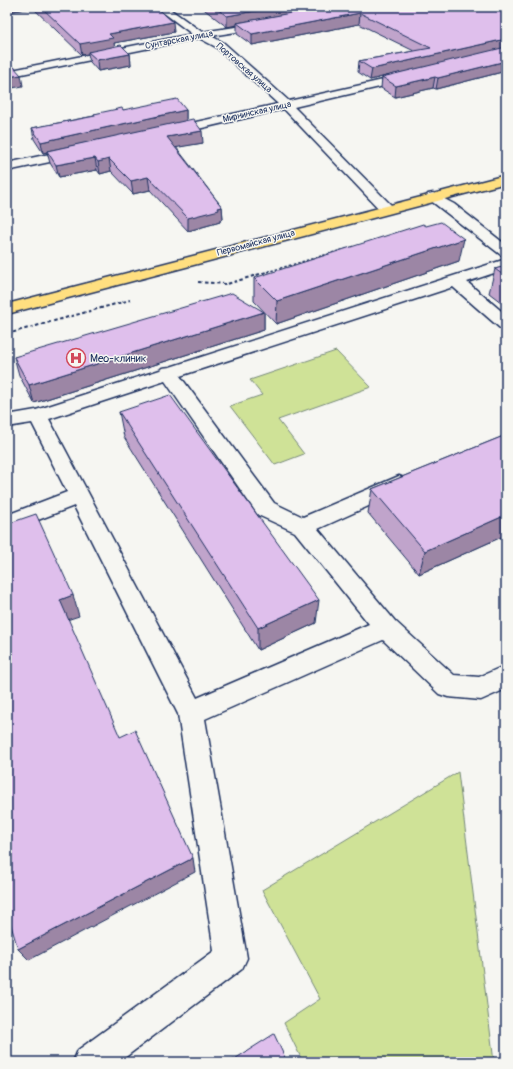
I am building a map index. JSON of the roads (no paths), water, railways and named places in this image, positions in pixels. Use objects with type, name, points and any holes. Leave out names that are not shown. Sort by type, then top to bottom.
[{"type":"main road","name":"Первомайская улица","points":[[7,309],[506,179]]},
{"type":"street","name":"Портовская улица","points":[[161,7],[200,35],[220,45],[286,105],[387,209]]},
{"type":"street","name":"Сунтарская улица","points":[[7,74],[200,35],[278,22]]},
{"type":"street","name":"Мирнинская улица","points":[[156,135],[424,73]]},
{"type":"street","points":[[7,167],[88,150]]},
{"type":"street","points":[[433,197],[449,207],[506,252]]},
{"type":"street","points":[[7,421],[38,416],[168,372],[506,264]]},
{"type":"street","points":[[455,280],[506,324]]},
{"type":"street","points":[[168,372],[266,509],[303,526],[386,628],[448,686],[481,689],[506,676]]},
{"type":"street","points":[[38,416],[191,713],[231,958],[90,1062]]},
{"type":"street","points":[[303,526],[419,475]]},
{"type":"street","points":[[7,524],[79,496]]},
{"type":"street","points":[[191,713],[386,628]]},
{"type":"place","name":"Мео-клиник","points":[[76,358]]}]
